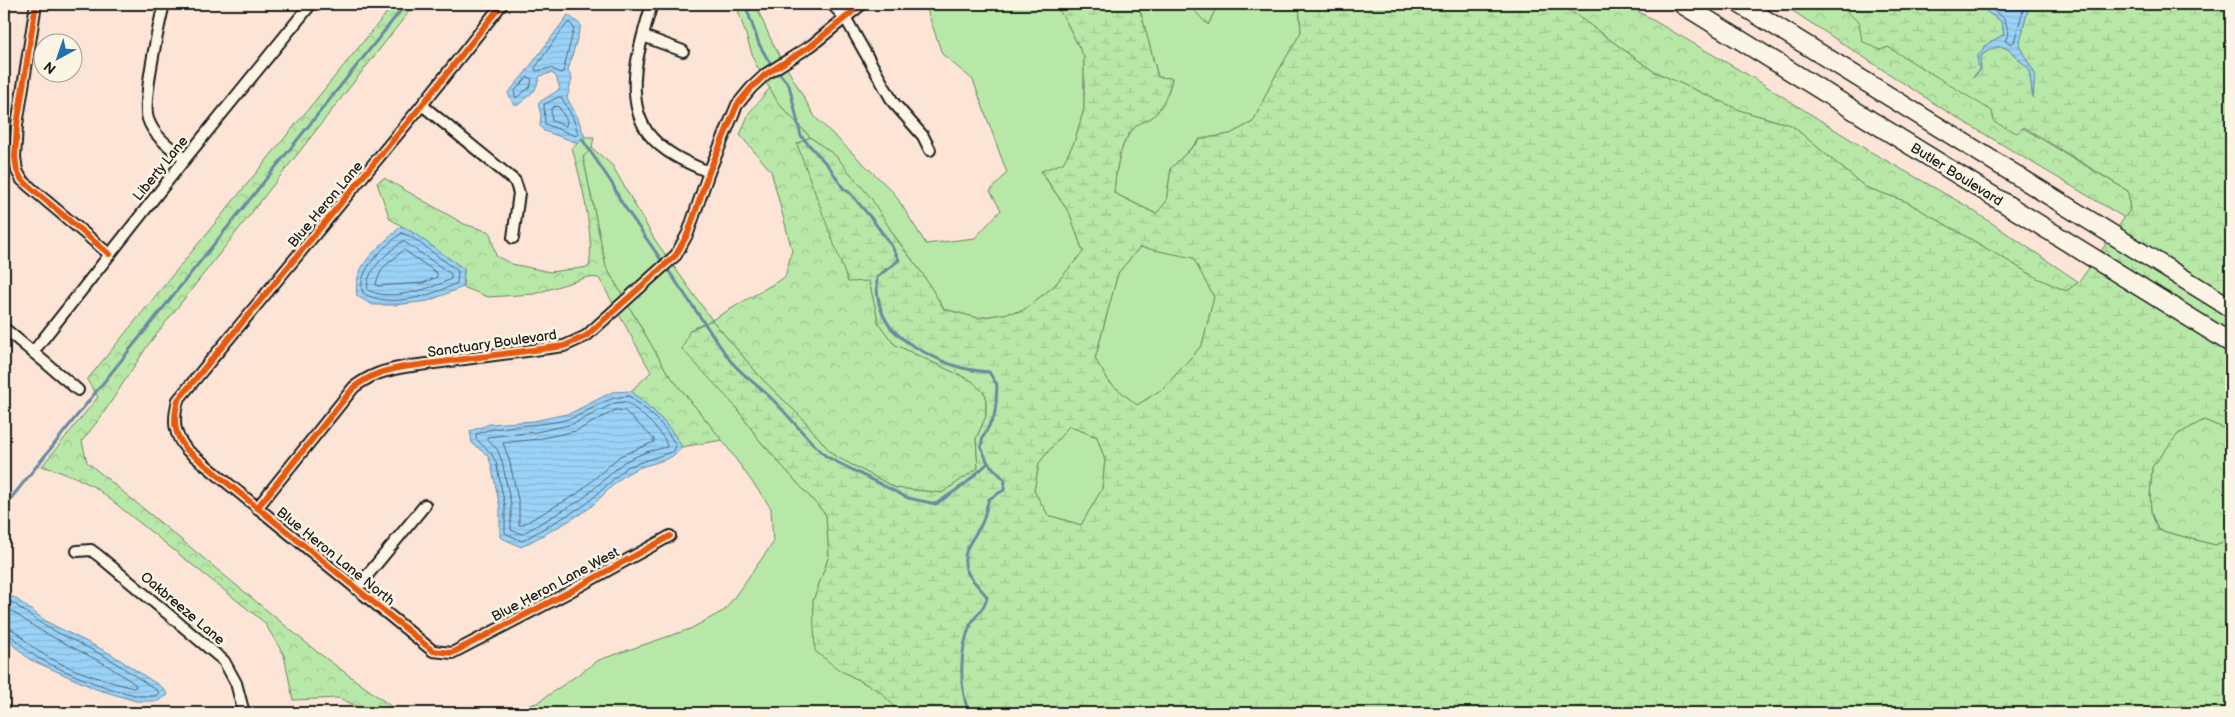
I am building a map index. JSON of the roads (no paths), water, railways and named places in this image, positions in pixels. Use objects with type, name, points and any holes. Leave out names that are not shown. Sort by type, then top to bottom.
[{"type":"highway","name":"Butler Boulevard","points":[[1682,4],[2231,344]]},
{"type":"highway","points":[[1740,4],[2231,308]]},
{"type":"street","points":[[36,4],[17,125],[15,157],[17,171],[22,180],[109,254]]},
{"type":"street","points":[[164,4],[150,76],[147,118],[154,132],[185,159]]},
{"type":"street","name":"Liberty Lane","points":[[32,352],[311,4]]},
{"type":"street","name":"Blue Heron Lane","points":[[174,422],[178,400],[422,105],[502,4]]},
{"type":"street","points":[[652,4],[643,36],[634,84],[637,108],[648,133],[662,147],[688,163],[709,172]]},
{"type":"street","points":[[832,4],[846,19],[893,102],[923,136],[930,150]]},
{"type":"street","name":"Sanctuary Boulevard","points":[[257,508],[354,388],[378,372],[564,346],[586,336],[676,255],[688,233],[709,172],[737,105],[751,88],[766,74],[812,45],[862,4]]},
{"type":"street","points":[[643,36],[683,51]]},
{"type":"street","points":[[422,105],[515,182],[519,193],[513,238]]},
{"type":"street","points":[[4,328],[78,390]]},
{"type":"street","name":"Blue Heron Lane North","points":[[174,422],[174,429],[178,440],[186,450],[433,651],[452,653]]},
{"type":"street","points":[[356,589],[425,505]]},
{"type":"street","name":"Blue Heron Lane West","points":[[452,653],[569,592],[670,536]]},
{"type":"street","name":"Oakbreeze Lane","points":[[77,551],[91,550],[224,661],[236,683],[244,713]]},
{"type":"water","points":[[1975,4],[2038,4],[2028,9],[2019,46],[2035,74],[2033,98],[2029,69],[2012,52],[2002,47],[1996,47],[1980,57],[1981,70],[1972,79],[1979,69],[1977,57],[1986,45],[2004,34],[2001,21]]},
{"type":"water","points":[[568,15],[581,25],[568,70],[572,79],[567,98],[577,116],[585,137],[578,143],[544,131],[540,126],[541,115],[538,103],[560,89],[556,76],[551,73],[540,76],[535,90],[518,105],[513,104],[508,93]]},
{"type":"water","points":[[401,226],[464,269],[463,287],[428,301],[395,305],[373,305],[357,296],[357,284],[363,265]]},
{"type":"water","points":[[631,391],[671,431],[682,447],[678,452],[666,459],[626,474],[588,509],[521,547],[500,537],[500,507],[491,464],[488,456],[472,443],[470,431],[490,424],[534,421],[571,413],[612,392]]},
{"type":"water","points":[[4,594],[15,598],[47,622],[111,654],[163,688],[168,695],[158,701],[136,701],[96,689],[29,659],[4,637]]},
{"type":"waterway","points":[[4,507],[406,4]]},
{"type":"waterway","points":[[745,4],[759,44],[768,60],[789,85],[801,136],[830,168],[843,188],[850,193],[872,219],[891,245],[899,260],[877,277],[879,303],[888,324],[904,340],[934,357],[949,364],[971,370],[989,372],[997,385],[994,417],[983,437],[981,447],[988,463],[1005,480],[1004,490],[989,499],[982,522],[966,550],[965,556],[968,573],[987,597],[985,604],[971,624],[962,657],[963,692],[969,713]]},
{"type":"waterway","points":[[582,139],[613,185],[620,200],[729,359],[743,374],[764,391],[827,457],[908,498],[936,504],[965,484],[988,463]]}]
